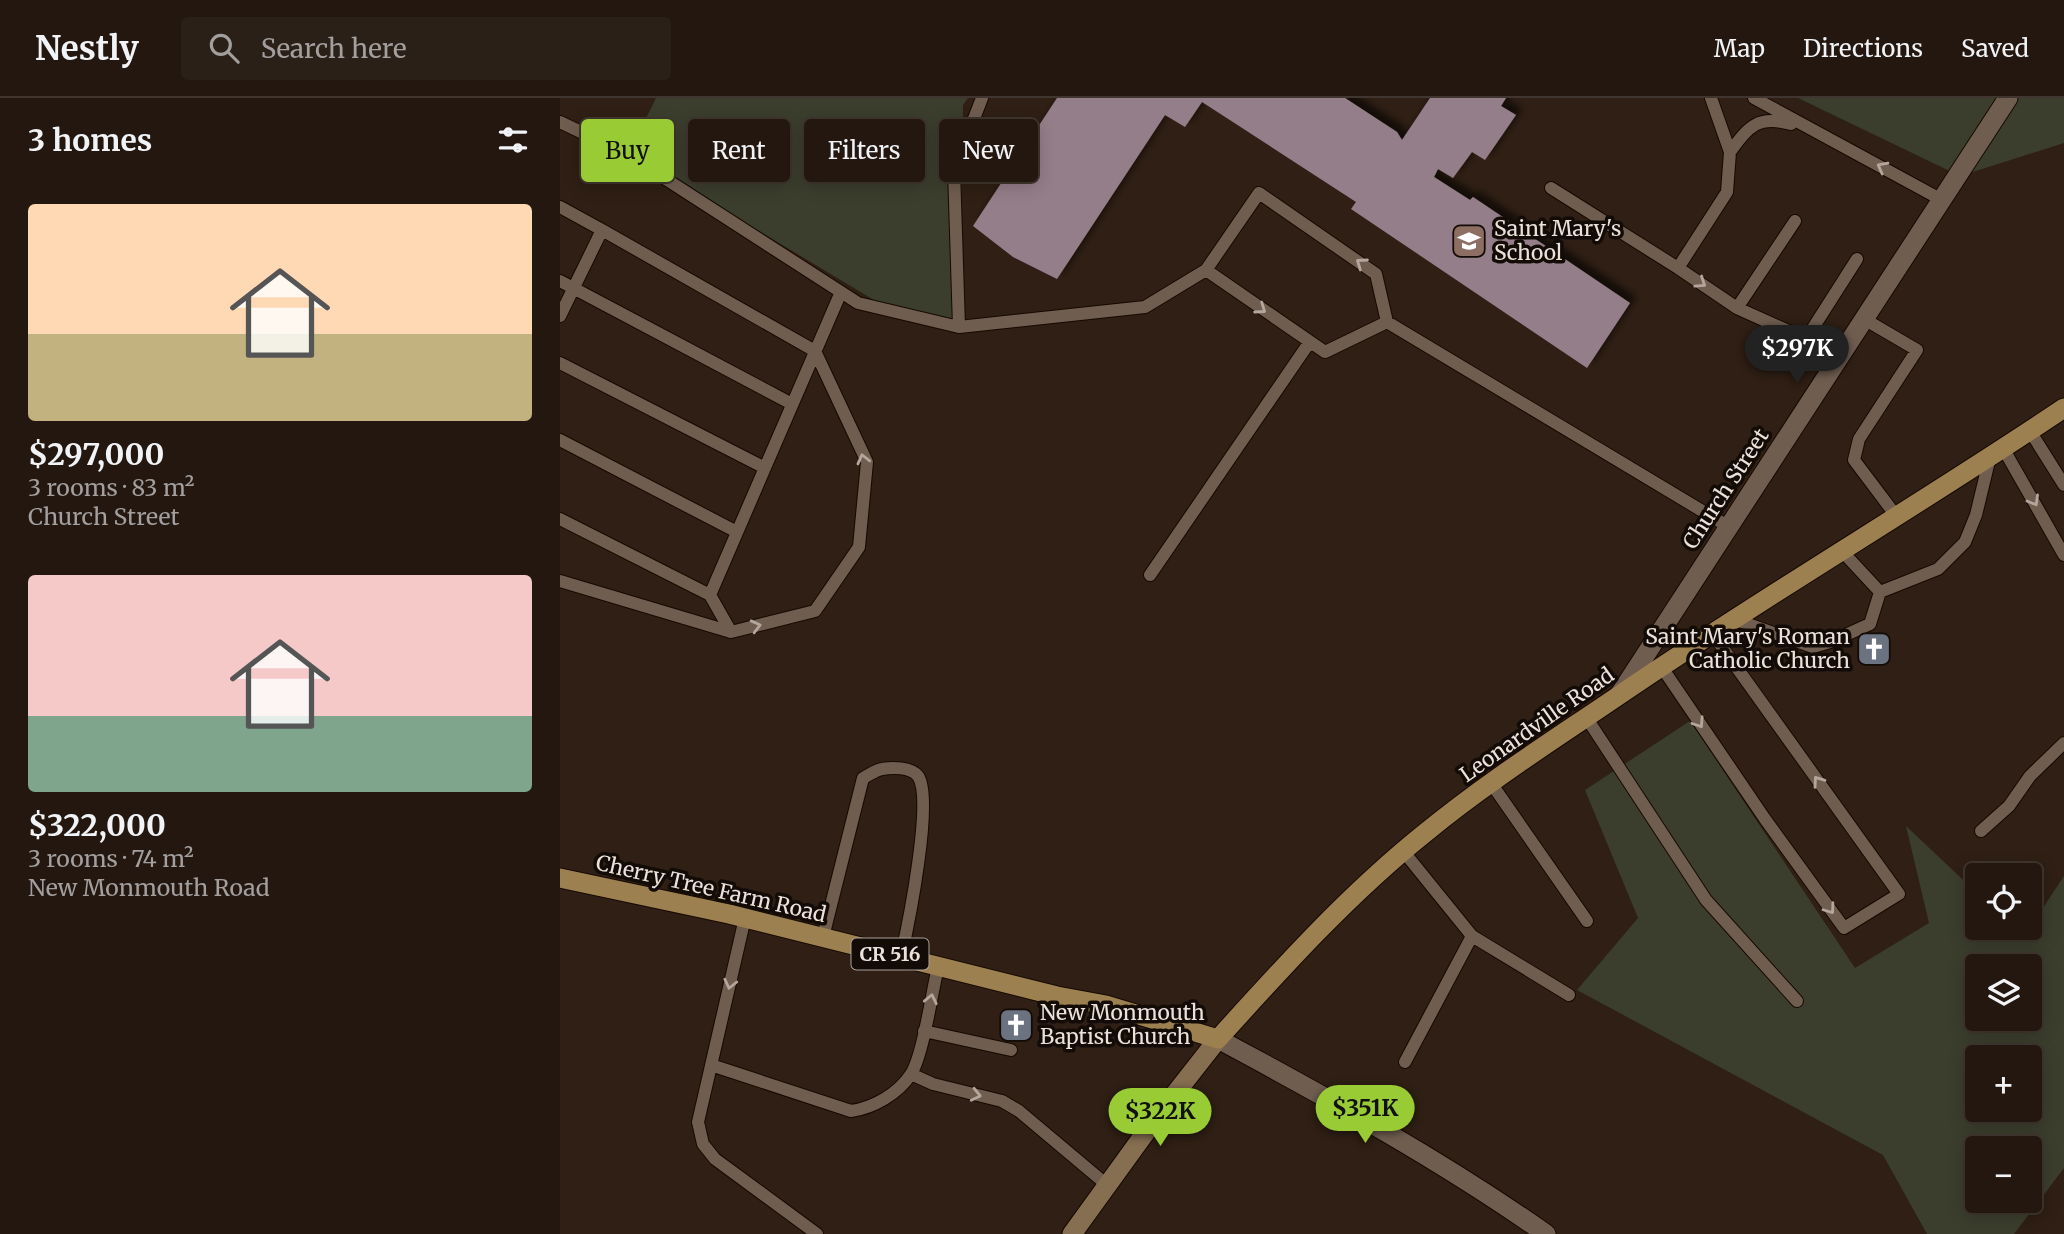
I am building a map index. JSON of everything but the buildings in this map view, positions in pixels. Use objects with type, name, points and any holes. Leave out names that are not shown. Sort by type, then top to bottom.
[{"type":"main road","name":"Leonardville Road","points":[[1218,1040],[1294,956],[1424,833],[1491,783],[1661,666],[2064,408]]},
{"type":"main road","name":"Cherry Tree Farm Road","points":[[560,878],[745,918],[1057,996],[1106,1005],[1218,1040]]},
{"type":"main road","points":[[1072,1234],[1218,1040]]},
{"type":"street","name":"Church Street","points":[[1620,694],[2008,98]]},
{"type":"street","points":[[1218,1040],[1296,1081],[1467,1181],[1546,1234]]},
{"type":"lane","points":[[959,327],[954,170],[982,98]]},
{"type":"lane","points":[[1678,268],[1727,192],[1730,152],[1711,98]]},
{"type":"lane","points":[[1754,98],[1942,200]]},
{"type":"lane","points":[[1730,152],[1747,129],[1772,119],[1808,128]]},
{"type":"lane","points":[[560,122],[627,154],[858,303],[959,327],[1145,307],[1206,270],[1259,193],[1376,274],[1387,322],[1729,527]]},
{"type":"lane","points":[[1551,188],[1737,308],[1806,339],[1837,360]]},
{"type":"lane","points":[[560,208],[815,351],[867,462],[859,547],[815,611],[731,632],[560,581]]},
{"type":"lane","points":[[1737,308],[1795,221]]},
{"type":"lane","points":[[560,316],[602,230]]},
{"type":"lane","points":[[1806,339],[1857,259]]},
{"type":"lane","points":[[1206,270],[1325,352],[1387,322]]},
{"type":"lane","points":[[560,281],[792,404]]},
{"type":"lane","points":[[710,595],[841,292]]},
{"type":"lane","points":[[1864,319],[1917,351],[1858,439],[1854,460],[1897,517]]},
{"type":"lane","points":[[1150,575],[1309,343]]},
{"type":"lane","points":[[560,363],[765,468]]},
{"type":"lane","points":[[2030,431],[2064,485]]},
{"type":"lane","points":[[560,440],[737,532]]},
{"type":"lane","points":[[1997,452],[2064,555]]},
{"type":"lane","points":[[1880,592],[1938,569],[1965,542],[1997,452]]},
{"type":"lane","points":[[560,519],[710,595],[731,632]]},
{"type":"lane","points":[[1841,550],[1880,592]]},
{"type":"lane","points":[[1734,619],[1813,647],[1870,624],[1880,592]]},
{"type":"lane","points":[[1661,666],[1765,819],[1844,928],[1899,894],[1712,633]]},
{"type":"lane","points":[[1586,717],[1706,900],[1797,1001]]},
{"type":"lane","points":[[1981,831],[2009,806],[2030,776],[2064,743]]},
{"type":"lane","points":[[823,937],[863,778],[881,769],[910,769],[918,777],[922,796],[917,879],[901,957]]},
{"type":"lane","points":[[1491,783],[1587,921]]},
{"type":"lane","points":[[1404,852],[1472,936],[1569,995]]},
{"type":"lane","points":[[745,918],[698,1122],[704,1144],[715,1159],[817,1234]]},
{"type":"lane","points":[[1405,1062],[1472,936]]},
{"type":"lane","points":[[711,1065],[851,1111],[866,1109],[880,1101],[911,1074],[938,967]]},
{"type":"lane","points":[[924,1031],[1011,1050]]},
{"type":"lane","points":[[911,1074],[933,1084],[1003,1101],[1019,1111],[1107,1185]]},
{"type":"green space","points":[[656,98],[968,98],[963,105],[963,119],[939,119],[939,182],[962,182],[960,331],[889,309],[674,180],[674,119],[646,119]]},
{"type":"green space","points":[[1798,98],[2064,98],[2064,143],[1960,176]]},
{"type":"green space","points":[[1690,721],[1855,968],[1929,923],[1906,826],[1965,882],[1965,940],[2042,940],[2042,910],[2064,876],[2064,1168],[2042,1197],[2042,1136],[1965,1136],[1965,1213],[2030,1213],[2014,1234],[1927,1234],[1883,1155],[1577,990],[1638,918],[1585,790]]},
{"type":"place","name":"Saint Mary's School","points":[[1469,241]]},
{"type":"place","name":"Saint Mary's Roman Catholic Church","points":[[1874,649]]},
{"type":"place","name":"New Monmouth Baptist Church","points":[[1016,1025]]}]
